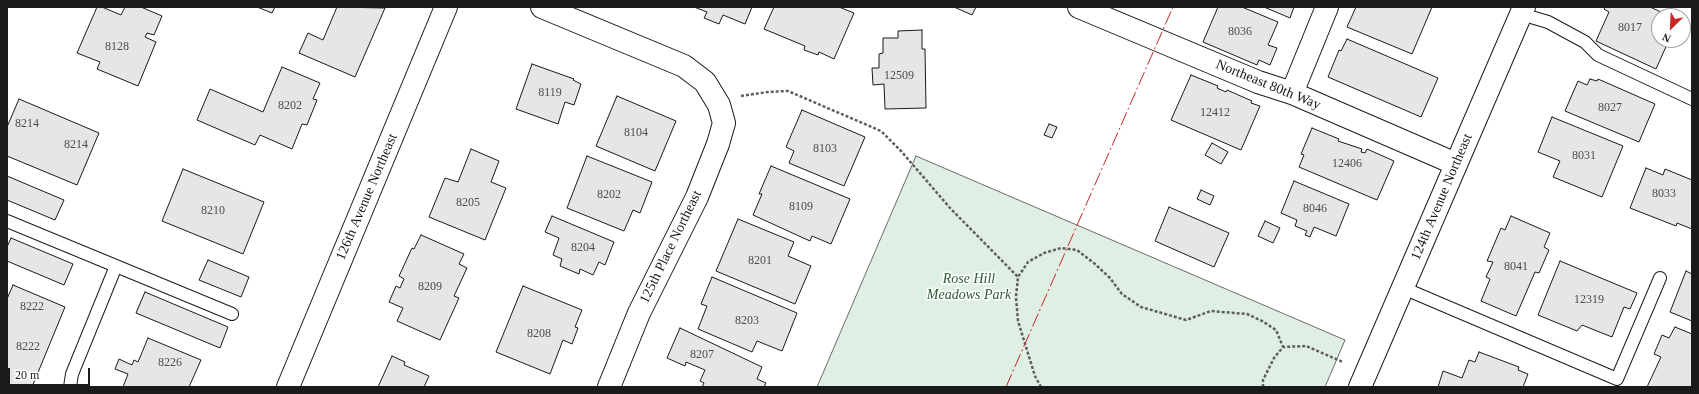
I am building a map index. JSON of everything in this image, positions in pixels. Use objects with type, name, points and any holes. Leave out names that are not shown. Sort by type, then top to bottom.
[{"type":"street","name":"126th Avenue Northeast","points":[[288,387],[446,7]]},
{"type":"street","name":"125th Place Northeast","points":[[542,7],[684,66],[706,82],[719,106],[724,123],[718,144],[697,197],[639,313],[609,387]]},
{"type":"street","name":"Northeast 80th Way","points":[[1079,7],[1258,82],[1292,93],[1456,164]]},
{"type":"street","points":[[1292,93],[1327,7]]},
{"type":"street","name":"124th Avenue Northeast","points":[[1360,387],[1522,10]]},
{"type":"lane","points":[[1522,10],[1585,42],[1598,55],[1692,99]]},
{"type":"lane","points":[[7,221],[232,314]]},
{"type":"lane","points":[[70,387],[72,374],[116,266]]},
{"type":"lane","points":[[1403,288],[1617,378],[1660,278]]},
{"type":"path","points":[[719,106],[747,95],[768,92],[788,92],[881,131],[901,151],[954,213],[1018,277]]},
{"type":"path","points":[[1041,387],[1035,376],[1018,321],[1016,297],[1018,277],[1028,262],[1044,253],[1061,248],[1077,250],[1105,273],[1122,294],[1141,307],[1186,320],[1211,311],[1247,314],[1276,330],[1283,347]]},
{"type":"path","points":[[1263,387],[1263,380],[1274,358],[1283,347],[1306,346],[1343,362]]},
{"type":"green space","name":"Rose Hill Meadows Park","points":[[916,156],[1345,340],[1325,387],[817,387]]},
{"type":"building","points":[[97,7],[102,7],[121,15],[125,7],[141,7],[162,16],[154,35],[147,33],[145,37],[156,42],[138,86],[97,69],[100,62],[77,53]]},
{"type":"building","points":[[257,7],[275,7],[272,13]]},
{"type":"building","points":[[337,7],[385,8],[355,77],[299,53],[308,33],[323,40]]},
{"type":"building","points":[[694,7],[752,7],[745,24],[723,15],[719,24],[704,18],[707,12]]},
{"type":"building","points":[[774,7],[839,7],[854,13],[834,59],[819,52],[818,55],[804,50],[805,46],[764,29]]},
{"type":"building","points":[[954,7],[976,7],[972,15]]},
{"type":"building","points":[[1218,7],[1242,7],[1278,22],[1268,45],[1277,48],[1270,65],[1259,60],[1257,65],[1203,42]]},
{"type":"building","points":[[1264,7],[1294,7],[1290,18]]},
{"type":"building","points":[[1356,7],[1432,7],[1412,54],[1347,27]]},
{"type":"building","points":[[1606,7],[1652,8],[1651,8],[1651,48],[1665,48],[1656,69],[1596,41],[1609,12],[1604,9]]},
{"type":"building","points":[[922,30],[922,49],[925,49],[926,108],[885,109],[884,84],[873,85],[872,68],[879,68],[879,54],[883,53],[883,38],[898,38],[898,31]]},
{"type":"building","points":[[1347,39],[1438,78],[1421,117],[1328,77],[1339,50],[1341,51]]},
{"type":"building","points":[[532,64],[574,79],[573,80],[581,84],[574,105],[565,102],[558,124],[516,109]]},
{"type":"building","points":[[282,67],[320,83],[313,99],[317,100],[307,125],[302,124],[292,149],[260,135],[255,145],[197,120],[210,89],[263,112]]},
{"type":"building","points":[[1191,75],[1218,86],[1217,88],[1226,92],[1227,90],[1252,101],[1251,103],[1260,106],[1241,150],[1171,120]]},
{"type":"building","points":[[1590,79],[1597,81],[1598,79],[1655,104],[1639,142],[1565,111],[1578,81],[1587,85]]},
{"type":"building","points":[[617,96],[676,121],[655,171],[596,146]]},
{"type":"building","points":[[19,99],[99,133],[77,185],[7,156],[7,127]]},
{"type":"building","points":[[802,110],[865,137],[844,186],[789,163],[794,151],[786,147]]},
{"type":"building","points":[[1552,117],[1623,146],[1602,197],[1553,177],[1560,161],[1538,152]]},
{"type":"building","points":[[1049,124],[1057,127],[1052,138],[1044,135]]},
{"type":"building","points":[[1312,128],[1339,139],[1338,141],[1362,149],[1361,152],[1365,153],[1367,149],[1394,161],[1377,200],[1299,167],[1304,155],[1301,154]]},
{"type":"building","points":[[1212,143],[1228,152],[1221,164],[1205,155]]},
{"type":"building","points":[[471,149],[499,161],[491,182],[506,188],[485,240],[429,217],[445,178],[458,182]]},
{"type":"building","points":[[587,156],[652,182],[640,213],[633,210],[624,231],[567,208]]},
{"type":"building","points":[[771,166],[850,199],[831,244],[812,236],[810,241],[753,215],[762,194],[759,194]]},
{"type":"building","points":[[1646,168],[1663,175],[1665,169],[1692,180],[1692,229],[1677,223],[1676,226],[1630,208]]},
{"type":"building","points":[[183,169],[264,202],[243,254],[162,221]]},
{"type":"building","points":[[7,176],[64,200],[55,220],[7,200]]},
{"type":"building","points":[[1294,181],[1349,204],[1336,236],[1314,227],[1310,237],[1305,235],[1307,231],[1295,226],[1297,220],[1281,213]]},
{"type":"building","points":[[1201,190],[1214,196],[1210,205],[1197,199]]},
{"type":"building","points":[[1169,207],[1229,233],[1214,267],[1155,241]]},
{"type":"building","points":[[552,216],[614,242],[605,265],[599,262],[593,275],[580,269],[579,274],[560,266],[562,259],[553,255],[559,238],[545,232]]},
{"type":"building","points":[[1511,216],[1550,233],[1544,247],[1549,250],[1539,273],[1535,272],[1516,316],[1481,301],[1490,279],[1486,277],[1493,262],[1487,261],[1501,228],[1505,230]]},
{"type":"building","points":[[738,219],[794,242],[788,256],[811,266],[795,304],[716,271]]},
{"type":"building","points":[[1265,221],[1280,228],[1273,243],[1258,236]]},
{"type":"building","points":[[421,235],[464,254],[459,264],[467,268],[454,296],[459,298],[440,340],[397,321],[403,308],[389,302],[396,286],[400,288],[404,279],[399,276],[412,248],[414,249]]},
{"type":"building","points":[[11,238],[73,264],[64,285],[7,261],[7,247]]},
{"type":"building","points":[[208,260],[249,277],[241,297],[199,280]]},
{"type":"building","points":[[1560,261],[1637,293],[1630,309],[1624,307],[1612,337],[1582,325],[1577,331],[1538,315]]},
{"type":"building","points":[[1686,271],[1692,274],[1692,321],[1670,312]]},
{"type":"building","points":[[712,277],[797,313],[782,351],[757,341],[752,352],[698,329],[707,306],[701,304]]},
{"type":"building","points":[[13,285],[65,307],[32,387],[7,387],[7,299]]},
{"type":"building","points":[[523,286],[582,310],[575,327],[578,328],[572,344],[563,340],[550,374],[496,352]]},
{"type":"building","points":[[145,292],[228,327],[220,348],[136,313]]},
{"type":"building","points":[[1675,327],[1692,334],[1692,387],[1647,387],[1661,357],[1654,354],[1662,335],[1669,338]]},
{"type":"building","points":[[680,328],[762,367],[757,379],[766,383],[764,387],[702,387],[704,383],[700,381],[705,370],[686,362],[685,366],[667,358]]},
{"type":"building","points":[[148,338],[201,360],[189,387],[123,387],[128,374],[115,369],[119,359],[132,365],[134,360],[138,362]]},
{"type":"building","points":[[1479,352],[1519,367],[1518,370],[1528,374],[1523,387],[1438,387],[1443,371],[1462,378],[1469,360],[1475,362]]},
{"type":"building","points":[[392,356],[405,362],[404,365],[429,376],[424,387],[378,387]]},
{"type":"power","points":[[1006,387],[1173,7]]}]
